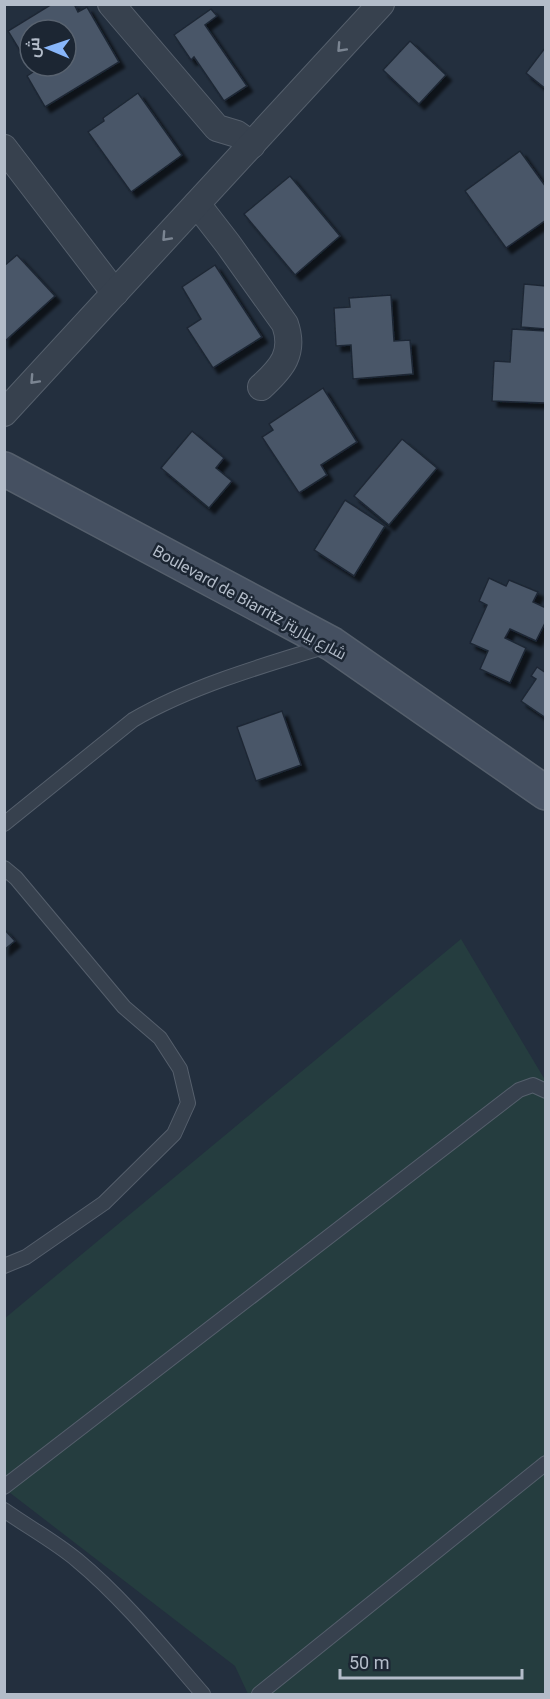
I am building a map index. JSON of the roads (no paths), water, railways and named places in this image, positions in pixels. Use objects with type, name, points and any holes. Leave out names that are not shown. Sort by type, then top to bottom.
[{"type":"street","points":[[111,4],[218,128],[237,134],[252,145]]},
{"type":"street","points":[[4,413],[381,4]]},
{"type":"street","points":[[218,128],[220,148],[231,167]]},
{"type":"street","points":[[4,148],[115,293]]},
{"type":"street","points":[[196,204],[228,244],[285,324],[289,337],[286,360],[261,387]]},
{"type":"street","name":"Boulevard de Biarritz شارع بياريتز","points":[[4,469],[332,645],[546,793]]},
{"type":"lane","points":[[4,824],[133,720],[153,708],[262,666],[332,645]]},
{"type":"lane","points":[[4,868],[16,878],[124,1007],[160,1038],[180,1069],[188,1103],[174,1134],[104,1203],[26,1257],[4,1266]]},
{"type":"lane","points":[[4,1487],[519,1089],[534,1085],[546,1091]]},
{"type":"lane","points":[[260,1695],[546,1463]]},
{"type":"lane","points":[[4,1510],[54,1542],[96,1576],[203,1695]]}]
